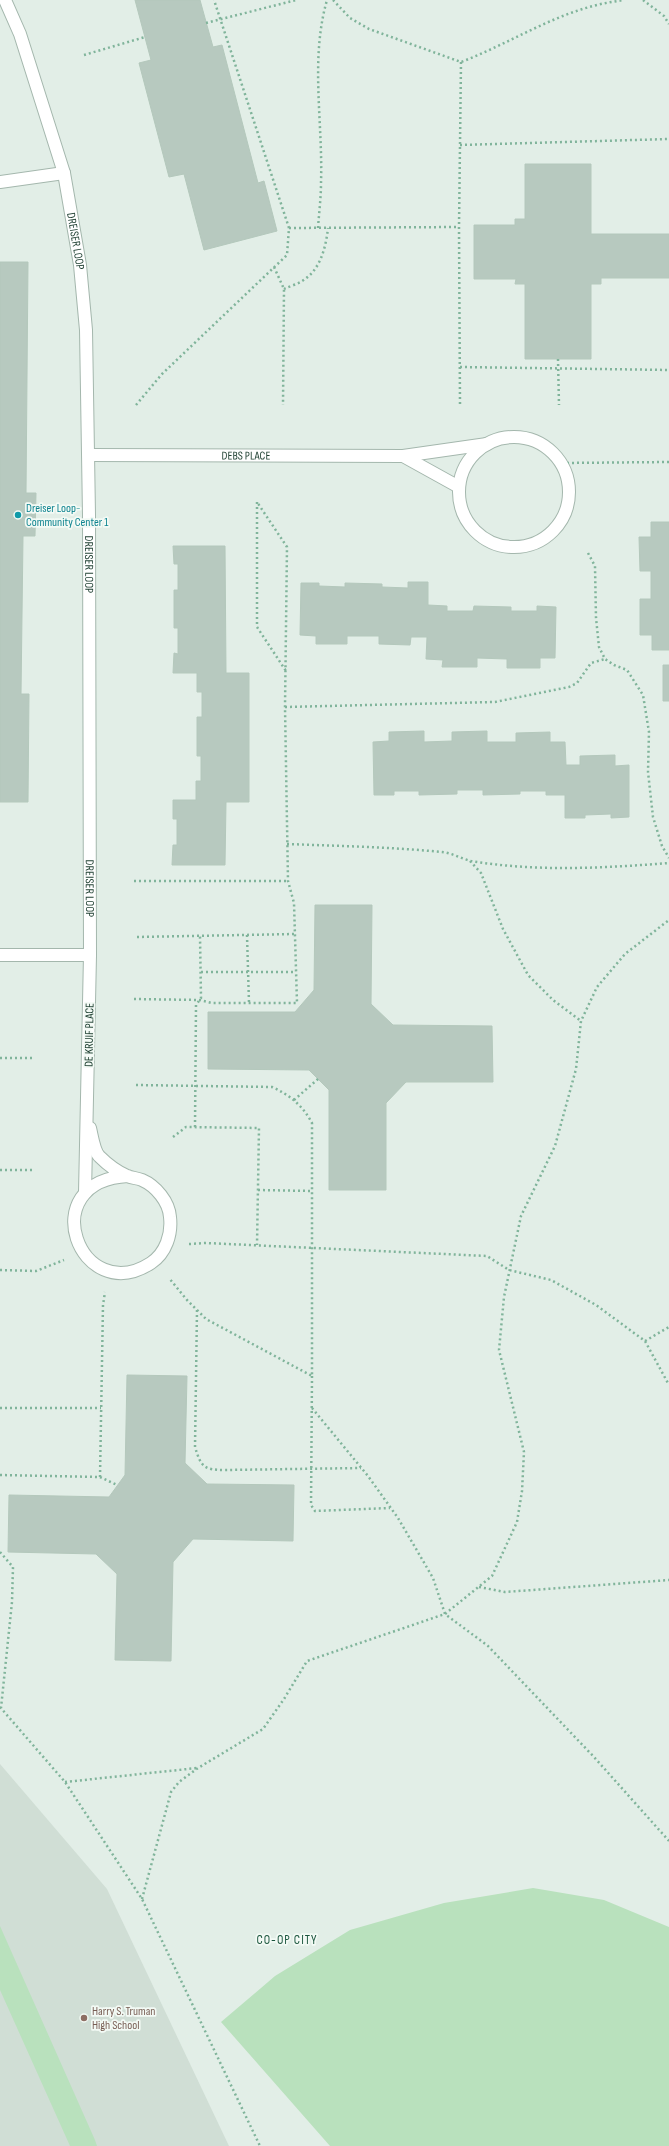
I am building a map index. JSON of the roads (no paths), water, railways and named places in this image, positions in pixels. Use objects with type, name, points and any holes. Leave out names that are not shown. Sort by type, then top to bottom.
[{"type":"street","name":"DREISER LOOP","points":[[5,0],[20,34],[64,173],[81,272],[86,330],[89,455],[90,955]]},
{"type":"street","points":[[0,182],[64,173]]},
{"type":"street","name":"DEBS PLACE","points":[[89,455],[403,456],[487,444],[503,438],[520,437],[537,441],[551,450],[562,463],[569,479],[570,498],[565,517],[553,532],[537,544],[518,548],[498,546],[481,537],[468,524],[460,506],[459,487],[464,468],[474,454],[487,444]]},
{"type":"street","name":"DEBS PLACE","points":[[403,456],[459,487]]},
{"type":"street","points":[[0,955],[90,955]]},
{"type":"street","name":"DE KRUIF PLACE","points":[[85,1193],[90,955]]},
{"type":"street","name":"DE KRUIF PLACE","points":[[87,1116],[98,1156],[128,1176]]},
{"type":"street","name":"DE KRUIF PLACE","points":[[128,1176],[143,1180],[156,1189],[165,1202],[170,1216],[170,1232],[165,1247],[155,1260],[141,1269],[125,1273],[109,1271],[94,1264],[83,1253],[75,1238],[74,1222],[77,1207],[85,1193],[97,1183],[112,1177],[128,1176]]},
{"type":"place","name":"Dreiser Loop- Community Center 1","points":[[18,515]]},
{"type":"place","name":"Harry S. Truman High School","points":[[84,2018]]},
{"type":"district","name":"CO-OP CITY","points":[[287,1939]]}]
